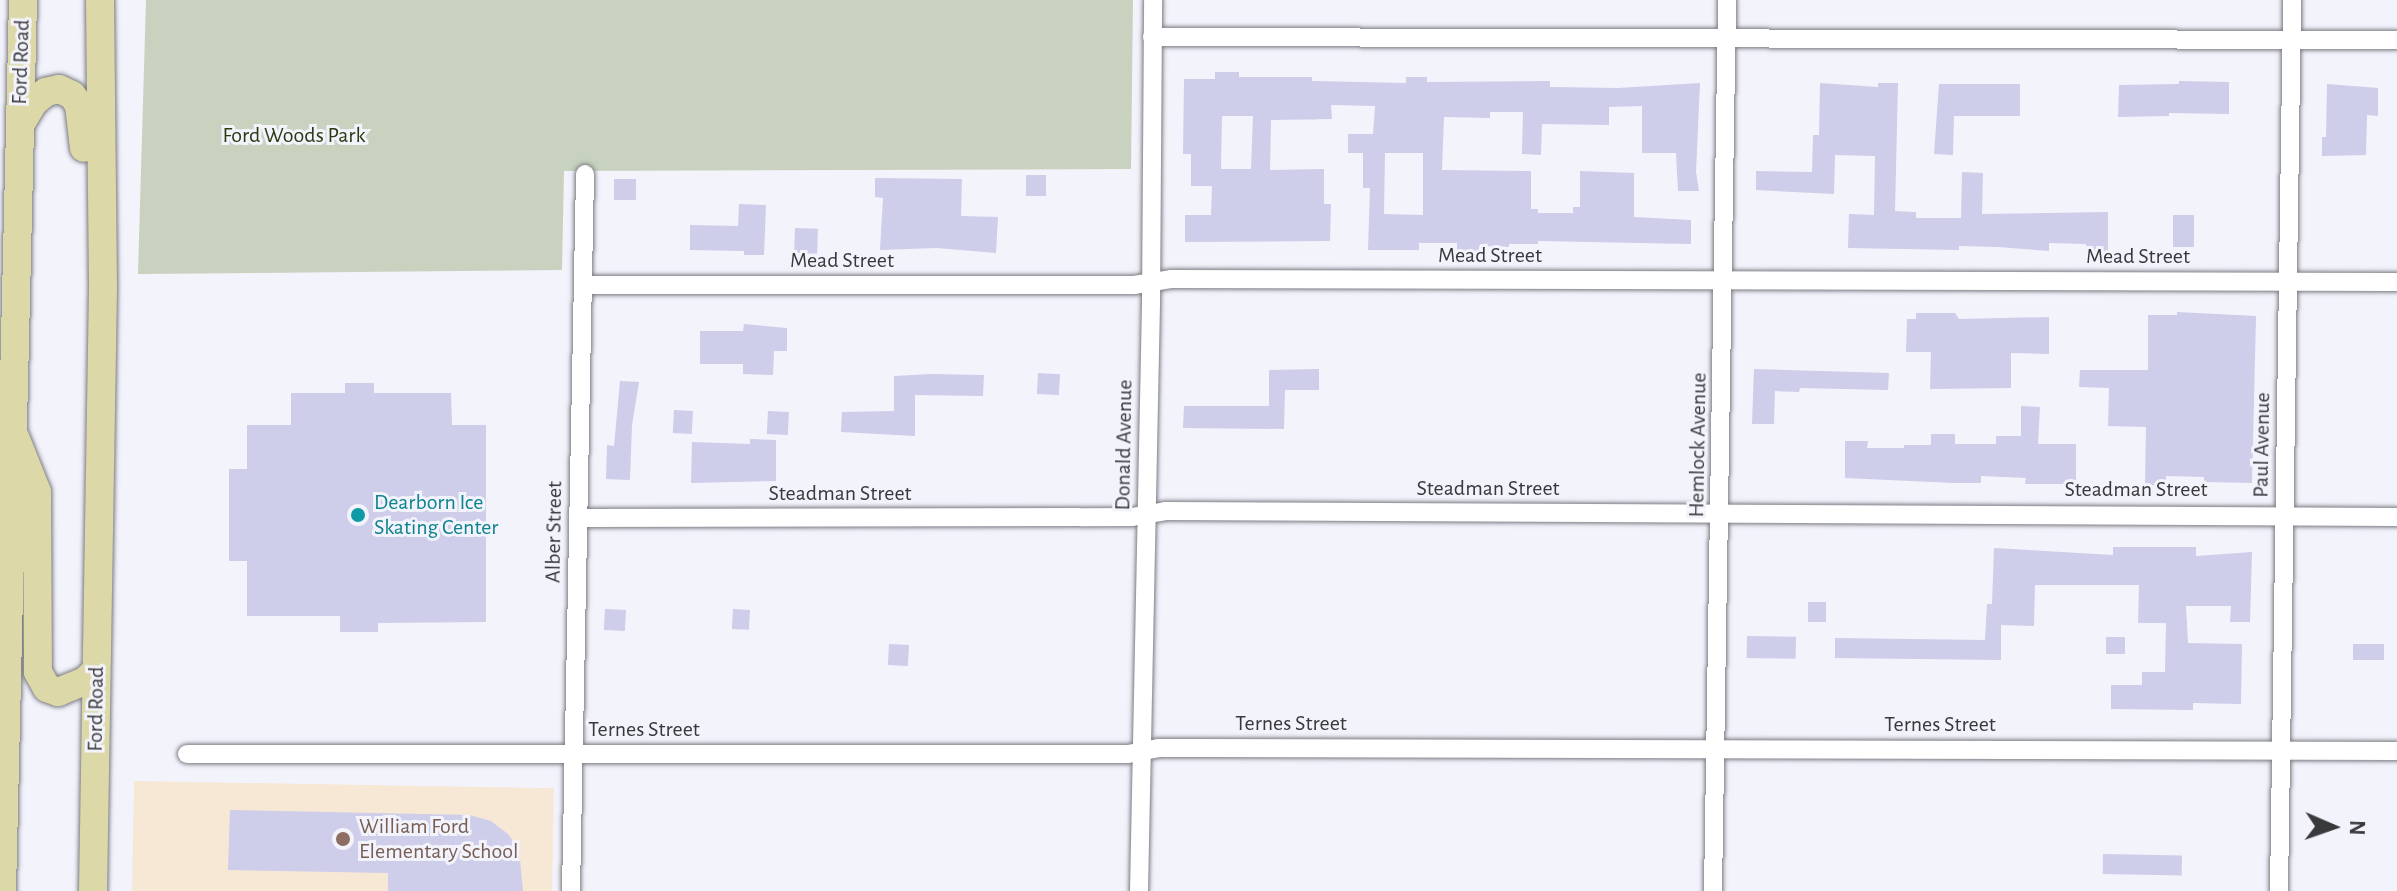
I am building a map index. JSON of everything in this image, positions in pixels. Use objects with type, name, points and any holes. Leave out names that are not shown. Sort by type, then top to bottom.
[{"type":"main road","name":"Ford Road","points":[[2,891],[6,509],[13,433],[8,276],[20,125],[23,0]]},
{"type":"main road","name":"Ford Road","points":[[93,891],[102,335],[100,0]]},
{"type":"main road","points":[[20,125],[34,102],[46,92],[59,89],[72,95],[79,105],[84,130],[89,275],[102,335]]},
{"type":"main road","points":[[13,433],[37,492],[38,672],[47,688],[58,692],[85,681],[96,671]]},
{"type":"street","name":"Donald Avenue","points":[[1139,891],[1151,282],[1153,0]]},
{"type":"street","name":"Hemlock Avenue","points":[[1713,891],[1727,0]]},
{"type":"street","name":"Paul Avenue","points":[[2279,891],[2292,0]]},
{"type":"street","points":[[1152,37],[2397,40]]},
{"type":"street","name":"Alber Street","points":[[571,891],[585,174]]},
{"type":"street","name":"Mead Street","points":[[583,285],[1134,285],[1171,279],[2397,282]]},
{"type":"street","name":"Steadman Street","points":[[579,518],[1132,517],[1146,514],[2397,517]]},
{"type":"street","name":"Ternes Street","points":[[187,754],[1128,754],[1158,748],[2397,751]]},
{"type":"shaded area","name":"William Ford Elementary School","points":[[134,781],[554,788],[552,891],[132,891]]},
{"type":"green space","name":"Ford Woods Park","points":[[146,0],[1133,0],[1131,169],[564,171],[562,270],[138,274]]},
{"type":"building","points":[[1215,72],[1239,72],[1239,77],[1312,77],[1312,81],[1406,83],[1406,77],[1427,77],[1427,82],[1550,81],[1550,87],[1618,88],[1700,83],[1696,172],[1699,191],[1678,191],[1676,153],[1642,153],[1642,106],[1609,107],[1609,125],[1542,124],[1541,155],[1522,154],[1523,112],[1490,112],[1490,118],[1444,117],[1442,170],[1531,171],[1531,209],[1538,209],[1538,213],[1573,213],[1573,207],[1580,207],[1580,171],[1634,173],[1634,217],[1691,220],[1691,244],[1538,241],[1538,244],[1509,244],[1509,247],[1479,246],[1479,251],[1457,250],[1457,243],[1419,243],[1419,250],[1368,250],[1370,188],[1363,188],[1363,153],[1348,153],[1348,134],[1373,134],[1375,106],[1331,105],[1332,119],[1271,120],[1270,170],[1324,169],[1324,204],[1331,204],[1330,241],[1185,242],[1185,215],[1211,215],[1212,186],[1191,186],[1191,154],[1183,154],[1184,79],[1215,79]],"holes":[[[1222,116],[1253,116],[1251,169],[1221,169]],[[1385,153],[1423,153],[1423,215],[1384,214]]]},
{"type":"building","points":[[2179,81],[2229,82],[2229,114],[2169,113],[2169,116],[2118,117],[2119,85],[2179,84]]},
{"type":"building","points":[[1820,83],[1878,87],[1878,83],[1898,83],[1895,211],[1916,212],[1916,218],[1961,218],[1962,172],[1983,173],[1982,214],[2108,212],[2108,252],[2086,252],[2086,244],[2049,243],[2049,251],[1959,246],[1959,250],[1848,248],[1849,214],[1874,215],[1875,156],[1835,155],[1834,194],[1756,190],[1756,171],[1812,172],[1813,135],[1819,135]]},
{"type":"building","points":[[1939,84],[2020,84],[2020,116],[1954,116],[1953,155],[1934,154]]},
{"type":"building","points":[[2327,84],[2378,88],[2378,116],[2367,115],[2366,155],[2322,156],[2322,137],[2326,137]]},
{"type":"building","points":[[1026,175],[1046,175],[1046,196],[1026,196]]},
{"type":"building","points":[[875,178],[962,179],[961,216],[998,217],[996,253],[937,248],[880,250],[883,198],[875,197]]},
{"type":"building","points":[[614,179],[636,179],[636,200],[614,200]]},
{"type":"building","points":[[739,204],[766,205],[764,255],[744,255],[744,251],[690,250],[690,225],[738,226]]},
{"type":"building","points":[[2173,215],[2194,215],[2194,247],[2173,247]]},
{"type":"building","points":[[795,228],[818,229],[817,254],[794,253]]},
{"type":"building","points":[[2177,312],[2256,316],[2252,483],[2204,482],[2204,477],[2166,476],[2166,486],[2145,485],[2146,427],[2108,426],[2109,388],[2079,387],[2080,370],[2148,370],[2148,315],[2177,315]]},
{"type":"building","points":[[1916,313],[1955,313],[1959,319],[2049,317],[2049,354],[2011,353],[2011,388],[1930,389],[1931,352],[1906,352],[1907,319],[1916,319]]},
{"type":"building","points":[[744,324],[787,328],[787,351],[774,351],[773,375],[743,374],[743,364],[700,364],[700,331],[743,331]]},
{"type":"building","points":[[1319,369],[1319,390],[1285,390],[1284,429],[1183,428],[1184,406],[1269,406],[1269,370]]},
{"type":"building","points":[[1754,369],[1889,373],[1888,390],[1800,388],[1799,392],[1775,391],[1774,424],[1752,424]]},
{"type":"building","points":[[1038,373],[1060,374],[1059,395],[1037,394]]},
{"type":"building","points":[[984,375],[983,396],[915,395],[915,436],[841,432],[842,412],[894,411],[894,376]]},
{"type":"building","points":[[620,381],[639,382],[632,425],[630,480],[606,479],[607,445],[614,446]]},
{"type":"building","name":"Dearborn Ice Skating Center","points":[[345,383],[374,383],[374,393],[451,393],[452,425],[486,425],[486,622],[378,623],[378,632],[340,632],[340,616],[247,616],[247,561],[229,561],[229,469],[247,469],[247,425],[291,425],[291,393],[345,393]]},
{"type":"building","points":[[2021,406],[2040,407],[2038,444],[2076,444],[2076,484],[2025,484],[2026,478],[1981,476],[1981,483],[1845,478],[1845,441],[1868,441],[1867,448],[1904,448],[1904,445],[1931,445],[1931,434],[1955,434],[1955,444],[1996,444],[1996,436],[2021,436]]},
{"type":"building","points":[[674,410],[693,411],[692,434],[673,433]]},
{"type":"building","points":[[768,411],[789,412],[788,435],[767,434]]},
{"type":"building","points":[[750,439],[776,440],[776,481],[691,483],[692,442],[750,444]]},
{"type":"building","points":[[2113,547],[2196,547],[2196,556],[2252,552],[2250,622],[2230,622],[2231,606],[2186,606],[2188,643],[2242,644],[2241,704],[2193,703],[2193,710],[2111,709],[2111,685],[2142,685],[2142,672],[2165,672],[2166,623],[2138,623],[2139,585],[2035,585],[2034,626],[2001,625],[2001,660],[1835,658],[1835,638],[1985,640],[1987,604],[1992,604],[1994,548],[2113,555]]},
{"type":"building","points":[[1808,602],[1826,602],[1826,622],[1808,622]]},
{"type":"building","points":[[605,609],[626,610],[625,631],[604,630]]},
{"type":"building","points":[[733,609],[750,610],[749,630],[732,629]]},
{"type":"building","points":[[1747,636],[1796,637],[1796,659],[1747,658]]},
{"type":"building","points":[[2106,637],[2125,637],[2125,654],[2106,654]]},
{"type":"building","points":[[889,644],[909,645],[908,666],[888,665]]},
{"type":"building","points":[[2353,644],[2384,644],[2384,660],[2353,660]]},
{"type":"building","name":"William Ford Elementary School","points":[[230,810],[470,815],[491,821],[508,834],[519,849],[523,891],[388,891],[388,873],[228,870]]},
{"type":"building","points":[[2103,854],[2182,855],[2182,875],[2103,874]]},
{"type":"place","name":"Dearborn Ice Skating Center","points":[[358,515]]},
{"type":"place","name":"William Ford Elementary School","points":[[343,839]]}]
